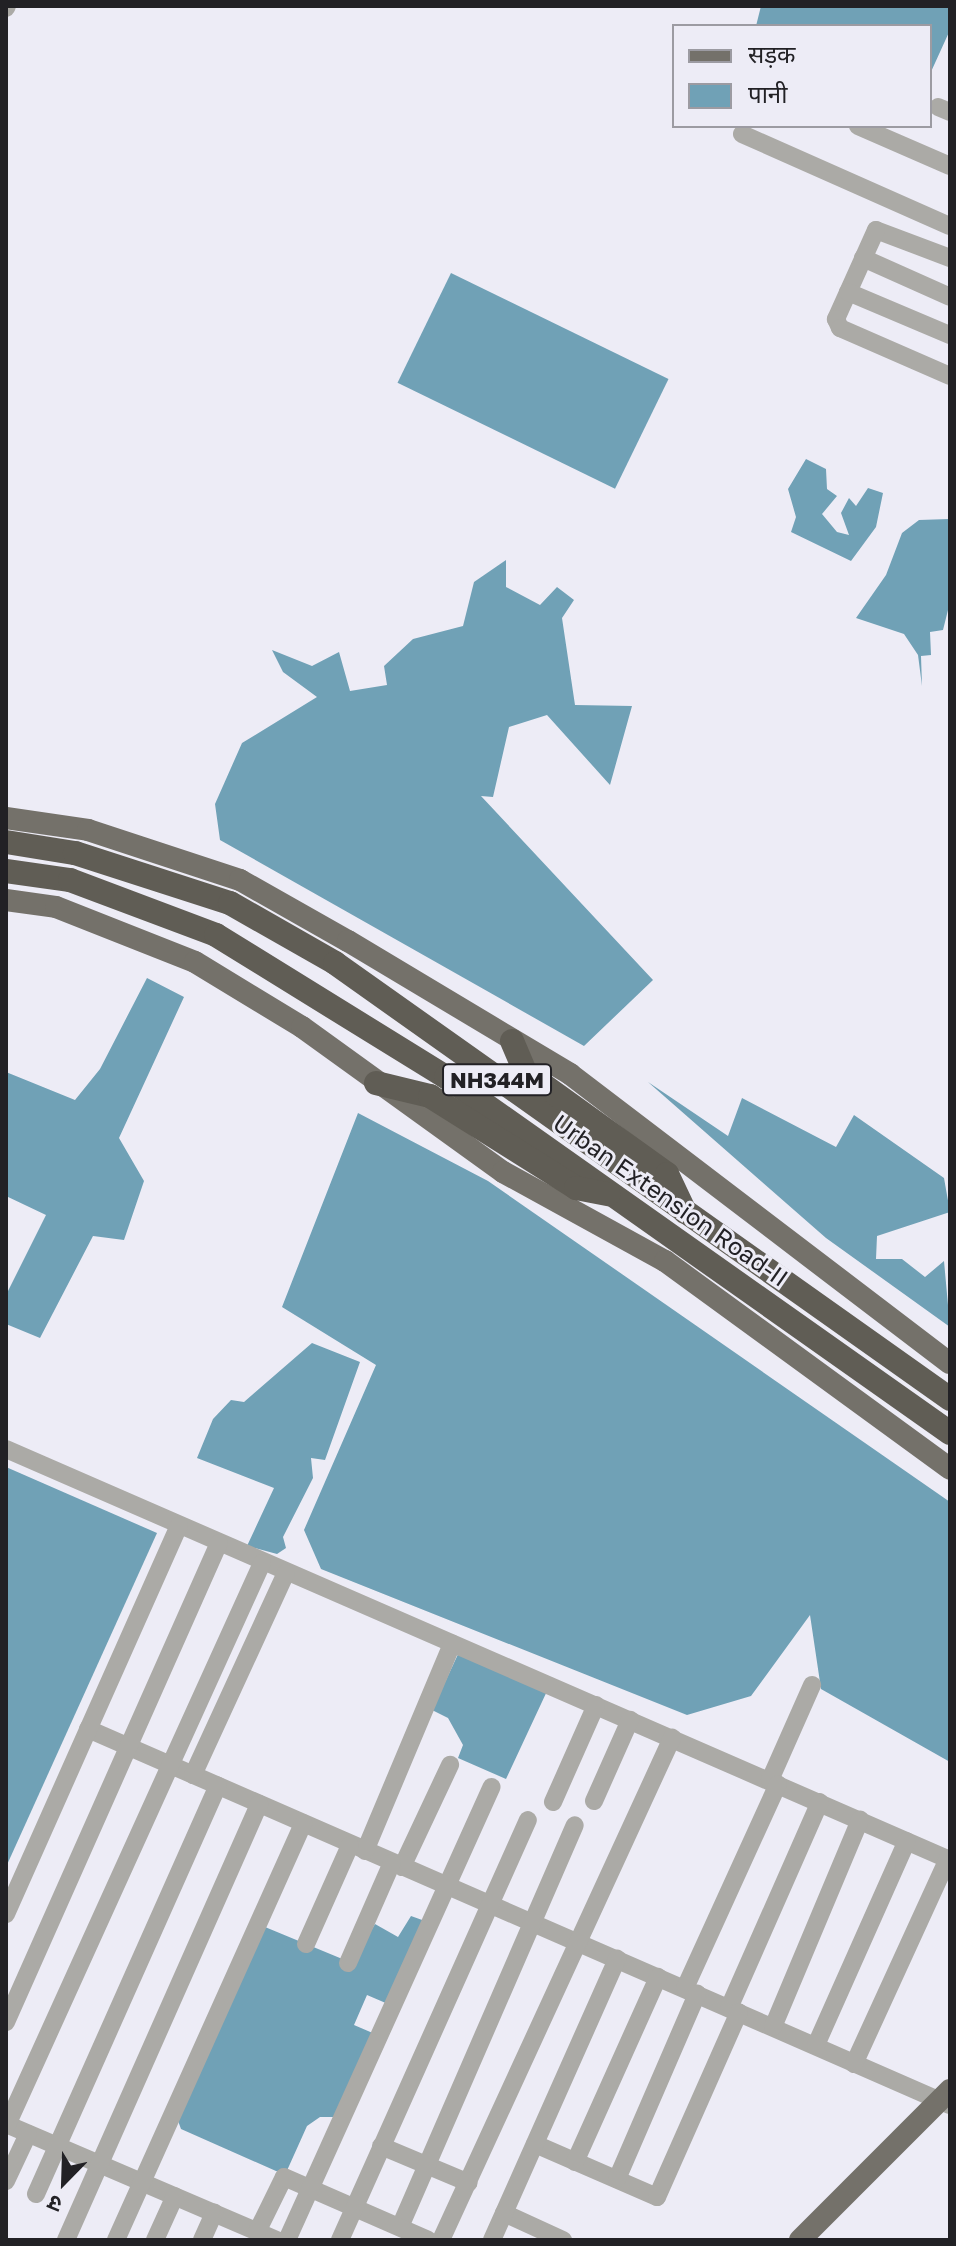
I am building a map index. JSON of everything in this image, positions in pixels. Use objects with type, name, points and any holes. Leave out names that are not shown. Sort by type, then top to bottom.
[{"type":"highway","name":"Urban Extension Road-II","points":[[6,842],[75,853],[230,903],[335,963],[950,1399]]},
{"type":"highway","name":"Urban Extension Road-II","points":[[6,871],[70,880],[216,935],[446,1077],[950,1433]]},
{"type":"highway","points":[[512,1041],[525,1072],[667,1174],[686,1213]]},
{"type":"highway","points":[[376,1083],[430,1096],[576,1188],[618,1196]]},
{"type":"main road","points":[[6,818],[88,830],[240,880],[570,1074],[950,1363]]},
{"type":"main road","points":[[6,900],[56,907],[195,962],[503,1172],[665,1261],[950,1469]]},
{"type":"main road","points":[[800,2240],[947,2099]]},
{"type":"street","points":[[863,128],[950,166]]},
{"type":"street","points":[[742,134],[950,226]]},
{"type":"street","points":[[950,258],[882,229],[863,258],[848,292],[840,328],[950,376]]},
{"type":"street","points":[[863,258],[950,297]]},
{"type":"street","points":[[848,292],[950,335]]},
{"type":"street","points":[[6,1449],[262,1563],[949,1859],[854,2064]]},
{"type":"street","points":[[6,1914],[179,1526]]},
{"type":"street","points":[[6,2022],[219,1543]]},
{"type":"street","points":[[262,1563],[7,2124],[277,2240]]},
{"type":"street","points":[[193,1775],[286,1573]]},
{"type":"street","points":[[306,1944],[358,1848],[452,1644]]},
{"type":"street","points":[[617,2179],[812,1685]]},
{"type":"street","points":[[553,1802],[596,1705]]},
{"type":"street","points":[[594,1801],[630,1720]]},
{"type":"street","points":[[88,1729],[854,2064],[947,2099]]},
{"type":"street","points":[[441,2240],[580,1944],[672,1738]]},
{"type":"street","points":[[348,1963],[450,1765]]},
{"type":"street","points":[[36,2194],[218,1786]]},
{"type":"street","points":[[287,2240],[492,1787]]},
{"type":"street","points":[[535,2144],[657,2197],[820,1802]]},
{"type":"street","points":[[66,2240],[259,1804]]},
{"type":"street","points":[[340,2240],[528,1820]]},
{"type":"street","points":[[773,2027],[860,1820]]},
{"type":"street","points":[[116,2240],[303,1823]]},
{"type":"street","points":[[400,2227],[575,1825]]},
{"type":"street","points":[[816,2045],[907,1841]]},
{"type":"street","points":[[492,2240],[617,1959]]},
{"type":"street","points":[[575,2162],[658,1977]]},
{"type":"street","points":[[6,2181],[28,2134]]},
{"type":"street","points":[[381,2146],[469,2183]]},
{"type":"street","points":[[257,2232],[281,2179],[311,2187],[428,2240]]},
{"type":"street","points":[[155,2240],[175,2196]]},
{"type":"street","points":[[202,2240],[214,2213]]},
{"type":"street","points":[[504,2213],[563,2240]]},
{"type":"water","points":[[761,6],[950,6],[950,30],[932,70],[932,24],[756,24]]},
{"type":"water","points":[[451,273],[669,379],[615,489],[398,383]]},
{"type":"water","points":[[806,459],[826,469],[827,489],[837,496],[822,514],[837,532],[849,535],[841,513],[849,498],[856,506],[868,488],[883,493],[876,527],[851,561],[791,532],[796,517],[788,489]]},
{"type":"water","points":[[949,519],[950,602],[943,630],[930,632],[931,655],[921,656],[922,686],[918,655],[904,634],[856,618],[886,575],[902,533],[919,520]]},
{"type":"water","points":[[506,560],[506,587],[540,605],[557,587],[574,600],[562,618],[575,705],[632,706],[610,785],[547,715],[509,727],[493,797],[481,796],[653,980],[584,1046],[220,840],[215,804],[242,743],[317,697],[283,672],[272,650],[312,666],[339,652],[350,691],[387,685],[384,666],[413,639],[463,626],[474,582]]},
{"type":"water","points":[[147,978],[184,997],[119,1138],[144,1181],[124,1240],[93,1236],[40,1338],[6,1324],[6,1295],[46,1215],[6,1196],[6,1072],[75,1100],[100,1069]]},
{"type":"water","points":[[648,1082],[728,1136],[742,1098],[836,1147],[854,1115],[944,1178],[950,1212],[877,1236],[876,1259],[902,1259],[925,1277],[944,1261],[950,1327],[826,1238]]},
{"type":"water","points":[[358,1113],[488,1181],[950,1502],[950,1762],[821,1689],[810,1615],[751,1696],[687,1715],[321,1569],[304,1530],[376,1365],[282,1307]]},
{"type":"water","points":[[312,1343],[360,1362],[325,1460],[311,1458],[313,1478],[283,1537],[286,1548],[277,1554],[247,1546],[274,1488],[197,1458],[213,1419],[231,1400],[244,1402]]},
{"type":"water","points":[[6,1467],[157,1533],[6,1867]]},
{"type":"water","points":[[460,1650],[548,1689],[506,1779],[458,1758],[463,1745],[448,1718],[432,1710]]},
{"type":"water","points":[[411,1916],[425,1921],[388,2004],[367,1995],[354,2025],[375,2034],[338,2117],[320,2117],[307,2126],[285,2175],[181,2129],[177,2118],[265,1927],[352,1963],[375,1924],[398,1937]]}]
